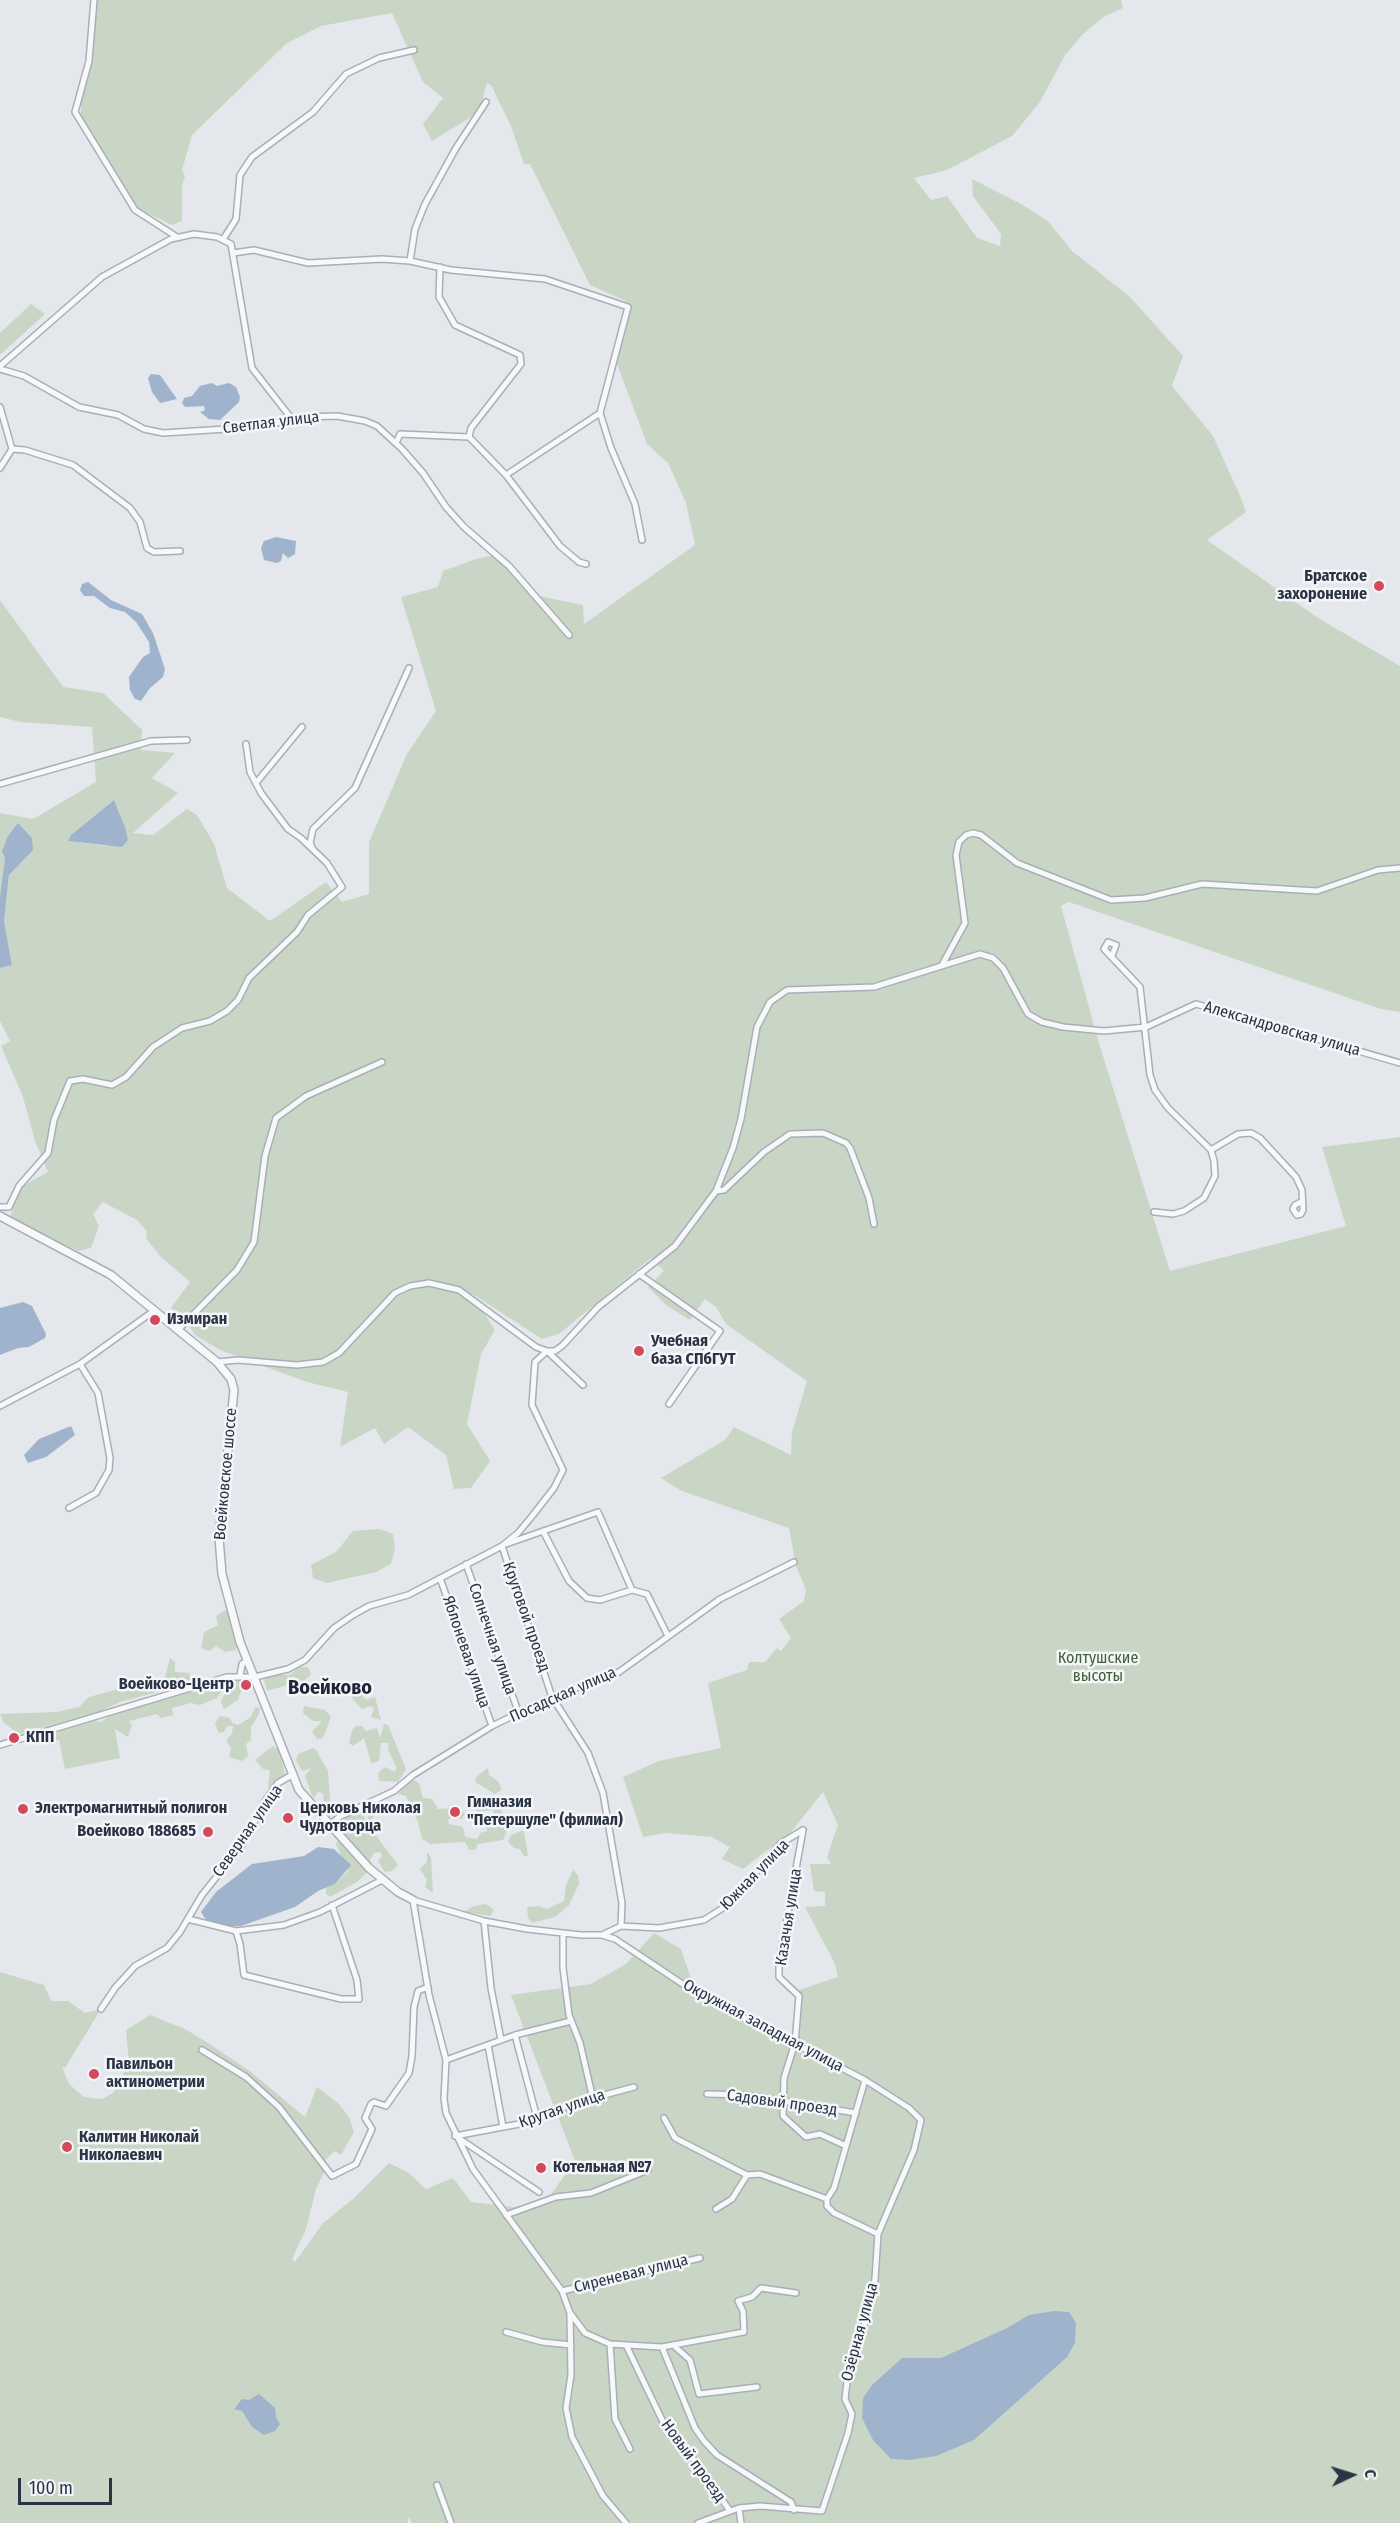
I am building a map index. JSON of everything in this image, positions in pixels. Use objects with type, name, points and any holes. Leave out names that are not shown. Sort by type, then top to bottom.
[{"type":"street","points":[[94,0],[89,61],[75,112],[135,210],[177,237]]},
{"type":"street","points":[[224,238],[236,219],[240,175],[252,157],[313,112],[346,74],[379,58],[414,50]]},
{"type":"street","points":[[410,261],[415,229],[425,204],[456,148],[486,102]]},
{"type":"street","points":[[0,368],[90,286],[147,250],[177,237],[194,234],[224,238],[231,244],[233,253],[236,289],[252,368],[291,418]]},
{"type":"street","points":[[233,253],[254,250],[308,263],[382,259],[410,261],[440,267],[545,279],[628,308],[600,413],[611,448],[634,504],[642,540]]},
{"type":"street","points":[[440,267],[439,297],[455,325],[520,355],[521,364],[471,428],[469,437]]},
{"type":"street","name":"Светлая улица","points":[[0,368],[24,376],[79,407],[118,415],[144,429],[164,433],[258,427],[291,418],[337,416],[365,421],[377,426],[423,473],[446,507],[464,527],[509,566],[569,635]]},
{"type":"street","points":[[0,407],[12,449],[0,468]]},
{"type":"street","points":[[506,475],[600,413]]},
{"type":"street","points":[[396,443],[400,434],[469,437],[506,475],[560,546],[579,562],[586,564]]},
{"type":"street","points":[[12,449],[25,450],[73,465],[130,508],[140,522],[147,549],[154,552],[180,551]]},
{"type":"street","points":[[313,848],[310,843],[313,829],[355,788],[409,669]]},
{"type":"street","points":[[256,783],[302,727]]},
{"type":"street","points":[[0,784],[152,741],[187,740]]},
{"type":"street","points":[[0,1206],[9,1207],[19,1186],[48,1153],[54,1119],[70,1081],[84,1078],[112,1084],[126,1077],[153,1047],[182,1028],[210,1021],[227,1011],[238,1000],[249,978],[297,932],[308,915],[342,887],[327,863],[313,848],[288,829],[256,783],[250,772],[246,744]]},
{"type":"street","points":[[942,965],[965,923],[956,855],[959,842],[966,835],[973,833],[981,835],[1004,855],[1026,868],[1111,900],[1145,898],[1202,884],[1317,891],[1378,870],[1400,868]]},
{"type":"street","name":"Александровская улица","points":[[716,1191],[733,1148],[741,1119],[757,1027],[763,1013],[776,996],[797,988],[874,987],[980,954],[993,958],[1010,978],[1028,1014],[1042,1022],[1096,1031],[1146,1027],[1196,1004],[1400,1063]]},
{"type":"street","points":[[1112,956],[1140,987],[1150,1075],[1155,1090],[1168,1108],[1211,1150],[1215,1176],[1204,1198],[1173,1215],[1154,1212]]},
{"type":"street","points":[[178,1329],[237,1270],[254,1242],[265,1156],[276,1118],[306,1096],[382,1062]]},
{"type":"street","points":[[0,1745],[227,1677],[255,1677],[297,1665],[334,1628],[352,1615],[369,1606],[408,1595],[502,1546],[518,1533],[554,1488],[563,1470],[532,1405],[535,1362],[547,1352],[563,1345],[598,1307],[675,1246],[716,1191],[724,1190],[764,1152],[790,1134],[823,1133],[846,1143],[869,1198],[874,1224]]},
{"type":"street","points":[[1211,1150],[1238,1134],[1251,1133],[1260,1138],[1296,1178],[1302,1190],[1301,1202]]},
{"type":"street","name":"Воейковское шоссе","points":[[0,1216],[111,1275],[217,1362],[231,1379],[234,1390],[220,1529],[222,1575],[229,1608],[247,1661],[292,1775],[308,1804],[382,1880],[413,1900]]},
{"type":"street","points":[[639,1275],[720,1331],[669,1404]]},
{"type":"street","points":[[217,1362],[238,1360],[297,1365],[323,1362],[339,1353],[395,1293],[410,1286],[429,1283],[459,1290],[536,1347],[547,1352],[582,1385]]},
{"type":"street","points":[[0,1406],[80,1364],[155,1310]]},
{"type":"street","points":[[69,1508],[96,1493],[109,1470],[110,1458],[98,1393],[80,1364]]},
{"type":"street","name":"Круговой проезд","points":[[621,1926],[622,1903],[603,1793],[588,1753],[552,1697],[502,1546],[598,1512],[632,1590],[646,1594],[668,1636]]},
{"type":"street","points":[[543,1531],[569,1581],[587,1598],[600,1600],[632,1590]]},
{"type":"street","name":"Посадская улица","points":[[330,1825],[339,1817],[394,1791],[413,1775],[492,1726],[552,1697],[619,1672],[720,1599],[794,1562]]},
{"type":"street","name":"Солнечная улица","points":[[466,1564],[519,1714]]},
{"type":"street","name":"Яблоневая улица","points":[[440,1578],[492,1726]]},
{"type":"street","points":[[240,1676],[242,1664],[247,1661]]},
{"type":"street","name":"Северная улица","points":[[101,2009],[135,1966],[167,1948],[202,1895],[242,1845],[267,1798],[278,1783],[292,1775]]},
{"type":"street","name":"Южная улица","points":[[621,1926],[658,1928],[704,1920],[729,1904],[780,1844],[803,1830]]},
{"type":"street","name":"Казачья улица","points":[[783,2102],[784,2078],[795,2043],[800,1996],[780,1977],[779,1963],[803,1830]]},
{"type":"street","points":[[188,1919],[236,1931],[284,1925],[307,1918],[382,1880]]},
{"type":"street","points":[[621,1926],[602,1935],[563,1933],[484,1921],[413,1900],[428,1987],[446,2060],[444,2099],[455,2136],[473,2169],[562,2291],[570,2313],[585,2333],[610,2344],[662,2348],[744,2332],[743,2311],[738,2301],[752,2297],[761,2288],[796,2293]]},
{"type":"street","points":[[236,1931],[244,1976],[341,2000],[358,1999],[357,1980],[332,1905]]},
{"type":"street","points":[[484,1921],[491,1988],[501,2040]]},
{"type":"street","points":[[563,1933],[565,1985],[571,2021],[580,2043],[593,2098]]},
{"type":"street","name":"Окружная западная улица","points":[[602,1935],[615,1939],[696,1993],[865,2080],[909,2108],[921,2120]]},
{"type":"street","points":[[202,2050],[246,2077],[279,2107],[332,2175],[356,2164],[372,2129],[365,2118],[371,2104],[374,2102],[386,2106],[409,2073],[414,2007],[418,1992],[428,1987]]},
{"type":"street","points":[[446,2060],[501,2040],[571,2021]]},
{"type":"street","points":[[515,2036],[537,2118]]},
{"type":"street","points":[[488,2045],[503,2127]]},
{"type":"street","points":[[865,2080],[856,2114],[844,2145],[834,2188],[827,2199],[827,2206],[834,2213],[878,2234]]},
{"type":"street","name":"Крутая улица","points":[[455,2136],[537,2118],[593,2098],[634,2087]]},
{"type":"street","name":"Садовый проезд","points":[[707,2094],[746,2096],[856,2114]]},
{"type":"street","points":[[783,2102],[783,2116],[806,2137],[820,2133],[844,2145]]},
{"type":"street","points":[[664,2118],[675,2138],[747,2175],[760,2174],[827,2199]]},
{"type":"street","name":"Озёрная улица","points":[[794,2510],[822,2511],[848,2433],[852,2414],[845,2399],[848,2373],[868,2313],[875,2279],[878,2234],[914,2150],[921,2120]]},
{"type":"street","points":[[455,2136],[539,2192]]},
{"type":"street","points":[[508,2217],[556,2198],[591,2193],[648,2170]]},
{"type":"street","points":[[716,2209],[732,2199],[747,2175]]},
{"type":"street","name":"Сиреневая улица","points":[[562,2291],[700,2258]]},
{"type":"street","points":[[570,2313],[571,2345],[566,2408],[572,2437],[603,2496],[626,2523]]},
{"type":"street","points":[[506,2332],[542,2342],[571,2345]]},
{"type":"street","points":[[610,2344],[615,2419],[630,2449]]},
{"type":"street","name":"Новый проезд","points":[[626,2345],[665,2426],[695,2461],[730,2511]]},
{"type":"street","points":[[674,2345],[690,2360],[699,2394],[757,2387]]},
{"type":"street","points":[[662,2348],[695,2428],[704,2441],[717,2455],[791,2502],[794,2510],[760,2506],[739,2508],[698,2523]]},
{"type":"street","points":[[437,2485],[451,2523]]},
{"type":"street","points":[[739,2508],[741,2523]]},
{"type":"green space","name":"Колтушские высоты","points":[[92,0],[1121,0],[1123,8],[1105,16],[1083,34],[1065,55],[1040,102],[1012,136],[947,170],[914,178],[931,200],[947,196],[977,238],[1000,246],[1001,234],[973,196],[972,179],[1021,204],[1048,221],[1072,251],[1130,297],[1183,356],[1172,386],[1213,436],[1246,512],[1207,540],[1318,618],[1400,666],[1400,1012],[1381,1009],[1069,902],[1061,906],[1098,1040],[1170,1271],[1346,1226],[1322,1147],[1400,1137],[1400,2523],[412,2523],[408,2517],[408,2523],[0,2523],[0,1972],[44,1985],[51,2001],[68,2001],[85,2013],[101,2009],[65,2068],[62,2067],[69,2084],[84,2097],[102,2099],[113,2093],[129,2063],[126,2030],[150,2015],[185,2029],[208,2043],[251,2072],[305,2117],[317,2087],[338,2103],[349,2117],[354,2132],[341,2155],[335,2151],[326,2159],[325,2171],[316,2189],[306,2229],[292,2259],[295,2262],[323,2223],[353,2199],[389,2163],[409,2173],[426,2189],[453,2178],[471,2202],[513,2207],[544,2204],[575,2161],[511,1995],[591,1984],[626,1964],[654,1933],[681,1949],[695,1990],[792,2041],[796,1991],[838,1977],[835,1964],[805,1907],[825,1906],[825,1892],[814,1891],[810,1864],[831,1864],[827,1857],[838,1825],[823,1792],[791,1832],[743,1869],[722,1859],[730,1847],[712,1837],[666,1833],[643,1837],[623,1777],[659,1761],[721,1748],[708,1683],[747,1670],[749,1662],[765,1662],[777,1648],[781,1651],[791,1638],[779,1619],[804,1601],[806,1590],[796,1566],[789,1528],[682,1491],[661,1478],[725,1440],[734,1427],[791,1455],[792,1432],[807,1381],[726,1324],[716,1307],[705,1299],[690,1320],[666,1305],[648,1287],[664,1271],[651,1258],[559,1334],[542,1339],[471,1293],[495,1330],[481,1354],[467,1424],[490,1461],[471,1488],[454,1489],[446,1455],[408,1427],[384,1444],[375,1428],[340,1447],[348,1392],[307,1382],[220,1350],[195,1335],[186,1321],[171,1308],[190,1282],[160,1256],[146,1238],[147,1231],[137,1220],[103,1202],[93,1214],[99,1226],[91,1248],[78,1251],[10,1218],[19,1188],[48,1172],[35,1141],[23,1097],[1,1046],[10,1041],[0,1021],[0,968],[12,964],[4,921],[9,875],[13,868],[5,858],[0,896],[0,813],[33,819],[96,782],[92,727],[20,722],[0,717],[0,600],[63,687],[103,693],[142,730],[141,750],[175,753],[152,778],[178,793],[133,833],[153,835],[187,809],[197,815],[214,844],[227,888],[270,921],[326,882],[342,902],[369,894],[369,842],[407,754],[436,711],[401,597],[438,587],[443,571],[476,559],[499,554],[531,591],[539,596],[583,605],[584,624],[695,545],[686,503],[668,463],[647,444],[613,353],[626,301],[590,285],[530,164],[524,164],[511,126],[491,85],[487,83],[479,112],[432,141],[423,124],[443,98],[423,82],[392,13],[321,26],[287,43],[192,135],[182,170],[185,176],[182,185],[182,221],[172,225],[137,208],[118,184],[87,132],[81,115],[81,91],[92,58],[94,24]],"holes":[[[114,800],[125,827],[107,846],[69,841],[71,835]]]},
{"type":"green space","points":[[31,304],[45,314],[0,355],[0,333]]},
{"type":"green space","points":[[379,1529],[393,1534],[395,1548],[391,1564],[376,1572],[327,1583],[313,1578],[311,1565],[336,1552],[353,1531]]},
{"type":"green space","points":[[226,1610],[230,1613],[237,1638],[236,1650],[225,1652],[216,1646],[210,1651],[201,1648],[204,1632],[218,1625],[216,1616]]},
{"type":"green space","points":[[170,1658],[175,1662],[175,1672],[189,1673],[191,1683],[120,1702],[100,1711],[19,1734],[4,1723],[0,1714],[57,1712],[79,1707],[89,1697],[122,1688],[142,1687],[148,1680],[157,1681],[165,1677]]},
{"type":"green space","points":[[300,1667],[308,1667],[311,1674],[305,1680],[310,1687],[306,1690],[298,1682],[267,1691],[264,1680],[271,1675],[289,1675]]},
{"type":"green space","points":[[238,1678],[242,1687],[238,1700],[224,1709],[221,1702],[225,1693],[222,1691],[217,1698],[200,1705],[191,1703],[172,1708],[173,1715],[161,1718],[157,1714],[129,1721],[132,1725],[128,1737],[115,1729],[120,1758],[65,1769],[59,1740],[49,1745],[49,1736],[68,1728],[95,1721],[101,1722],[109,1716]]},
{"type":"green space","points":[[351,1682],[366,1700],[375,1697],[381,1720],[371,1717],[374,1709],[371,1706],[362,1709],[354,1701],[347,1689]]},
{"type":"green space","points":[[304,1706],[325,1710],[331,1717],[323,1738],[317,1739],[312,1732],[322,1721],[313,1721],[303,1713]]},
{"type":"green space","points":[[255,1707],[260,1708],[251,1727],[251,1740],[246,1744],[248,1756],[242,1761],[229,1757],[231,1748],[226,1740],[232,1734],[233,1726],[227,1726],[224,1732],[219,1733],[215,1724],[219,1716],[230,1718],[232,1723],[238,1725],[251,1717]]},
{"type":"green space","points":[[384,1724],[388,1725],[406,1769],[398,1782],[379,1781],[378,1773],[385,1767],[394,1772],[397,1768],[388,1750],[389,1743],[381,1743],[379,1761],[371,1763],[364,1738],[353,1746],[349,1743],[352,1730],[356,1726],[362,1726],[366,1731],[377,1728],[380,1738]]},
{"type":"green space","points":[[273,1746],[279,1750],[285,1774],[270,1788],[268,1786],[270,1770],[263,1769],[255,1760]]},
{"type":"green space","points":[[313,1748],[328,1771],[331,1811],[328,1811],[324,1805],[323,1794],[318,1791],[315,1797],[312,1796],[305,1776],[311,1768],[302,1771],[296,1760],[298,1754]]},
{"type":"green space","points":[[488,1768],[489,1775],[498,1781],[502,1789],[495,1794],[475,1782],[476,1777]]},
{"type":"green space","points":[[410,1778],[419,1783],[423,1798],[432,1799],[438,1809],[454,1808],[465,1813],[462,1819],[452,1817],[448,1820],[449,1824],[463,1827],[465,1837],[477,1839],[480,1833],[487,1831],[485,1820],[494,1817],[493,1810],[477,1812],[473,1804],[475,1800],[495,1801],[502,1811],[503,1822],[508,1828],[503,1840],[478,1844],[475,1850],[469,1850],[465,1842],[430,1844],[422,1839],[418,1822],[406,1796],[398,1794]]},
{"type":"green space","points":[[362,1811],[365,1820],[368,1819],[369,1813],[373,1815],[371,1829],[398,1865],[392,1871],[385,1872],[378,1861],[382,1856],[380,1852],[374,1853],[370,1860],[372,1867],[357,1882],[330,1897],[326,1894],[326,1888],[335,1884],[348,1871],[336,1844],[343,1832],[341,1828],[345,1816]]},
{"type":"green space","points":[[524,1831],[528,1856],[524,1856],[520,1849],[514,1848],[508,1842],[511,1835]]},
{"type":"green space","points":[[427,1852],[431,1857],[433,1893],[425,1887],[427,1880],[420,1869],[427,1862]]},
{"type":"green space","points":[[573,1870],[578,1875],[579,1884],[569,1905],[555,1917],[532,1923],[528,1918],[527,1907],[539,1906],[547,1909],[564,1901],[566,1885]]},
{"type":"green space","points":[[486,1904],[494,1910],[490,1916],[463,1912],[474,1906]]},
{"type":"water","points":[[151,374],[160,375],[177,399],[160,403],[152,392],[148,378]]},
{"type":"water","points":[[212,383],[217,386],[229,383],[236,387],[240,397],[239,402],[220,420],[209,419],[200,412],[205,410],[204,406],[185,407],[182,403],[184,398],[192,396],[200,386]]},
{"type":"water","points":[[276,537],[296,541],[295,554],[288,558],[283,553],[281,561],[277,563],[264,560],[261,548],[264,541]]},
{"type":"water","points":[[88,582],[111,600],[142,614],[153,633],[165,669],[163,677],[150,688],[141,701],[135,699],[130,690],[129,677],[143,657],[150,653],[149,642],[136,622],[125,612],[110,608],[94,596],[84,596],[80,590],[82,584]]},
{"type":"water","points":[[114,800],[128,840],[122,847],[68,841],[71,835]]},
{"type":"water","points":[[18,823],[32,838],[33,850],[9,875],[4,921],[12,965],[0,968],[0,896],[5,858],[2,851],[8,836]]},
{"type":"water","points":[[23,1302],[32,1306],[46,1334],[45,1338],[29,1347],[18,1348],[0,1355],[0,1308]]},
{"type":"water","points":[[71,1426],[75,1435],[46,1457],[28,1463],[24,1455],[39,1439]]},
{"type":"water","points":[[318,1847],[334,1849],[351,1865],[335,1884],[318,1891],[295,1907],[241,1926],[218,1926],[206,1920],[201,1912],[216,1892],[252,1864],[304,1856]]},
{"type":"water","points":[[1054,2311],[1069,2312],[1076,2323],[1075,2343],[1067,2357],[974,2440],[936,2456],[909,2460],[891,2459],[873,2440],[862,2418],[863,2398],[872,2385],[902,2358],[941,2358],[1007,2328],[1029,2315]]},
{"type":"water","points":[[259,2394],[275,2408],[280,2424],[275,2431],[264,2435],[252,2427],[242,2411],[234,2409],[242,2399],[249,2400]]},
{"type":"place","name":"Братское захоронение","points":[[1379,586]]},
{"type":"place","name":"Измиран","points":[[155,1320]]},
{"type":"place","name":"Учебная база СПбГУТ","points":[[639,1351]]},
{"type":"place","name":"Воейково-Центр","points":[[246,1685]]},
{"type":"place","name":"КПП","points":[[14,1738]]},
{"type":"place","name":"Электромагнитный полигон","points":[[23,1809]]},
{"type":"place","name":"Гимназия \"Петершуле\" (филиал)","points":[[455,1812]]},
{"type":"place","name":"Церковь Николая Чудотворца","points":[[288,1818]]},
{"type":"place","name":"Воейково 188685","points":[[208,1832]]},
{"type":"place","name":"Павильон актинометрии","points":[[94,2074]]},
{"type":"place","name":"Калитин Николай Николаевич","points":[[67,2147]]},
{"type":"place","name":"Котельная №7","points":[[541,2168]]},
{"type":"district","name":"Воейково","points":[[330,1688]]}]
